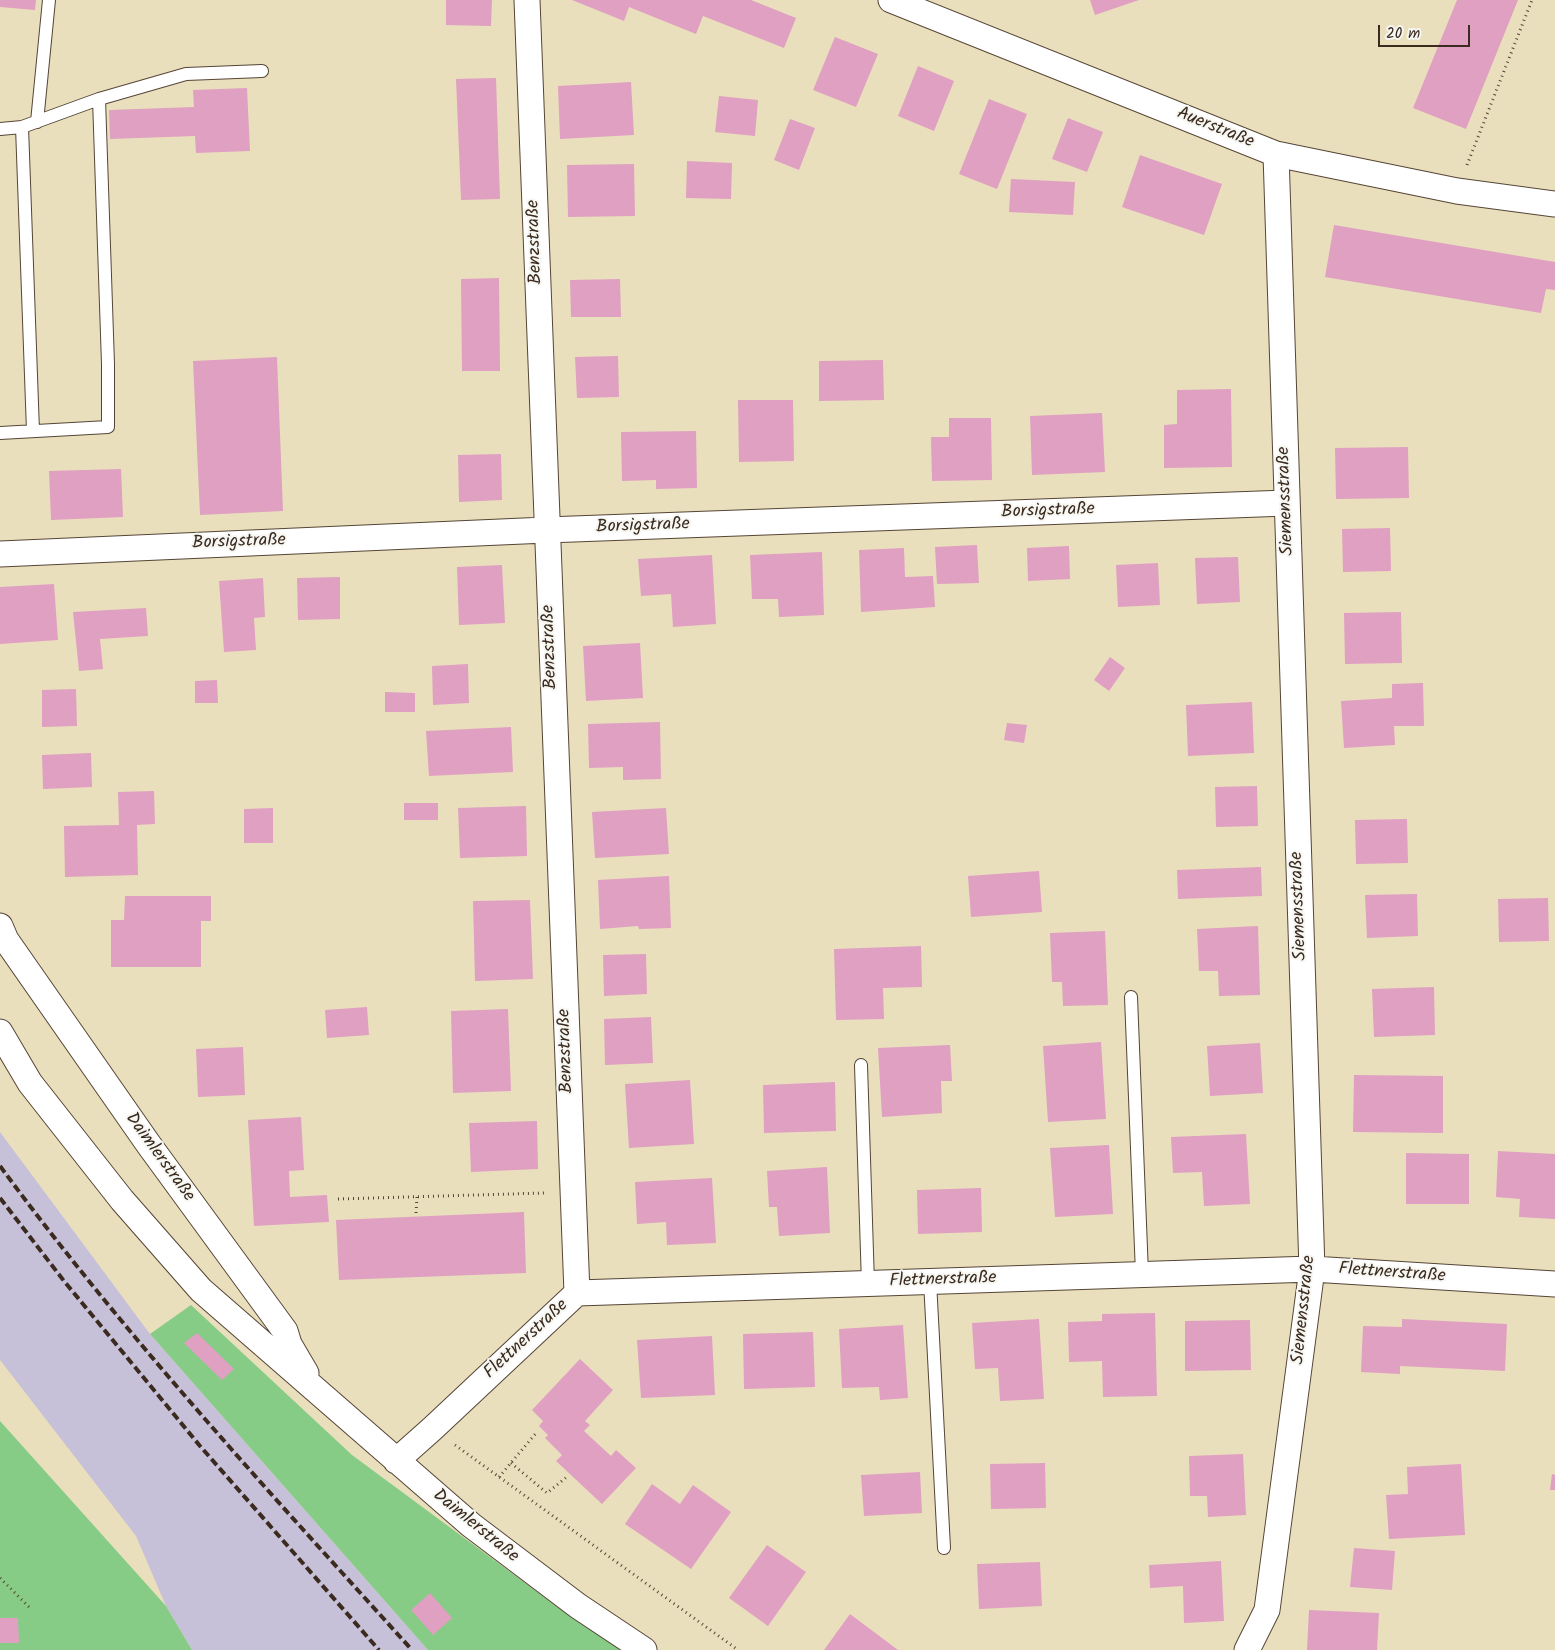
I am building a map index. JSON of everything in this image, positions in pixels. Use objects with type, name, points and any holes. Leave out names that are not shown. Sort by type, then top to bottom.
[{"type":"street","name":"Benzstraße","points":[[527,0],[577,1293]]},
{"type":"street","name":"Auerstraße","points":[[891,0],[920,5],[1276,154],[1457,191],[1555,204]]},
{"type":"street","name":"Siemensstraße","points":[[1247,1650],[1267,1610],[1312,1269],[1276,154]]},
{"type":"street","name":"Borsigstraße","points":[[0,554],[546,530],[1287,503]]},
{"type":"street","name":"Daimlerstraße","points":[[0,926],[6,940],[149,1145],[285,1331],[289,1344],[316,1390]]},
{"type":"street","name":"Daimlerstraße","points":[[0,1032],[30,1083],[122,1200],[201,1290],[471,1525],[578,1606],[644,1650]]},
{"type":"street","name":"Flettnerstraße","points":[[396,1461],[577,1293],[1312,1269],[1555,1284]]},
{"type":"lane","points":[[37,122],[49,0]]},
{"type":"lane","points":[[0,129],[22,128],[99,99],[186,74],[262,71]]},
{"type":"lane","points":[[0,434],[108,427],[108,364],[99,99]]},
{"type":"lane","points":[[22,128],[33,431]]},
{"type":"lane","points":[[1131,997],[1142,1274]]},
{"type":"lane","points":[[862,1065],[868,1284]]},
{"type":"lane","points":[[930,1281],[944,1548]]},
{"type":"path","points":[[1457,191],[1532,0]]},
{"type":"path","points":[[338,1199],[572,1192]]},
{"type":"path","points":[[416,1213],[417,1197]]},
{"type":"path","points":[[432,1429],[738,1650]]},
{"type":"path","points":[[499,1478],[537,1432]]},
{"type":"path","points":[[511,1463],[547,1493],[568,1476]]},
{"type":"path","points":[[0,1578],[30,1608]]},
{"type":"shaded area","points":[[0,1132],[150,1334],[428,1650],[192,1650],[166,1606],[136,1536],[0,1360]]},
{"type":"green space","points":[[191,1305],[352,1455],[559,1608],[622,1650],[428,1650],[150,1334]]},
{"type":"green space","points":[[0,1421],[166,1606],[192,1650],[0,1650]]},
{"type":"building","points":[[0,0],[36,0],[35,10],[0,7]]},
{"type":"building","points":[[446,0],[492,0],[491,26],[446,25]]},
{"type":"building","points":[[572,0],[751,0],[796,18],[784,48],[703,16],[696,34],[629,7],[624,21]]},
{"type":"building","points":[[1090,0],[1139,0],[1095,15]]},
{"type":"building","points":[[1457,0],[1518,0],[1466,129],[1413,108]]},
{"type":"building","points":[[835,37],[878,54],[856,107],[813,90]]},
{"type":"building","points":[[918,66],[954,81],[934,131],[898,116]]},
{"type":"building","points":[[496,78],[500,199],[461,200],[456,79]]},
{"type":"building","points":[[631,82],[634,135],[560,139],[558,86]]},
{"type":"building","points":[[247,88],[250,151],[196,153],[195,136],[110,139],[109,110],[194,107],[193,90]]},
{"type":"building","points":[[719,96],[758,100],[755,136],[715,132]]},
{"type":"building","points":[[989,99],[1027,114],[997,189],[959,174]]},
{"type":"building","points":[[1068,118],[1103,132],[1087,172],[1052,159]]},
{"type":"building","points":[[790,119],[815,128],[799,170],[774,160]]},
{"type":"building","points":[[1140,155],[1222,184],[1204,235],[1122,207]]},
{"type":"building","points":[[687,161],[732,163],[731,199],[686,198]]},
{"type":"building","points":[[634,164],[635,216],[568,217],[567,165]]},
{"type":"building","points":[[1011,179],[1075,182],[1073,215],[1009,212]]},
{"type":"building","points":[[1334,225],[1555,262],[1555,290],[1546,289],[1541,313],[1325,277]]},
{"type":"building","points":[[499,278],[500,371],[462,371],[461,279]]},
{"type":"building","points":[[620,279],[621,317],[571,317],[570,280]]},
{"type":"building","points":[[618,356],[619,397],[577,398],[575,357]]},
{"type":"building","points":[[277,357],[283,511],[200,515],[193,361]]},
{"type":"building","points":[[883,360],[884,400],[819,401],[819,361]]},
{"type":"building","points":[[1231,389],[1232,467],[1164,468],[1164,425],[1177,424],[1177,390]]},
{"type":"building","points":[[738,400],[793,400],[794,461],[739,462]]},
{"type":"building","points":[[1102,413],[1105,472],[1032,475],[1030,416]]},
{"type":"building","points":[[949,418],[991,418],[992,480],[932,481],[931,437],[949,437]]},
{"type":"building","points":[[696,431],[697,488],[656,489],[656,480],[622,481],[621,432]]},
{"type":"building","points":[[1408,447],[1409,498],[1336,499],[1335,448]]},
{"type":"building","points":[[501,454],[502,500],[459,502],[458,455]]},
{"type":"building","points":[[121,469],[123,517],[51,520],[49,471]]},
{"type":"building","points":[[1390,528],[1391,571],[1343,572],[1342,529]]},
{"type":"building","points":[[977,545],[979,583],[937,584],[935,547]]},
{"type":"building","points":[[1069,546],[1070,579],[1028,581],[1027,548]]},
{"type":"building","points":[[904,548],[905,577],[933,576],[935,607],[861,612],[859,550]]},
{"type":"building","points":[[822,552],[824,615],[779,617],[778,599],[752,599],[750,555]]},
{"type":"building","points":[[712,555],[716,624],[673,627],[671,594],[641,596],[638,559]]},
{"type":"building","points":[[1238,557],[1240,602],[1197,604],[1195,558]]},
{"type":"building","points":[[1158,563],[1160,605],[1118,607],[1116,565]]},
{"type":"building","points":[[502,565],[505,623],[459,625],[457,567]]},
{"type":"building","points":[[340,577],[340,619],[298,620],[297,578]]},
{"type":"building","points":[[263,578],[265,617],[254,618],[256,650],[224,652],[219,581]]},
{"type":"building","points":[[54,584],[58,640],[0,644],[0,587]]},
{"type":"building","points":[[146,608],[148,636],[100,639],[103,669],[79,671],[73,612]]},
{"type":"building","points":[[1401,612],[1402,663],[1345,664],[1344,613]]},
{"type":"building","points":[[640,643],[643,698],[586,701],[583,646]]},
{"type":"building","points":[[1110,657],[1125,668],[1109,691],[1094,680]]},
{"type":"building","points":[[468,664],[469,703],[433,705],[432,666]]},
{"type":"building","points":[[217,680],[218,703],[195,703],[195,681]]},
{"type":"building","points":[[1423,683],[1424,726],[1394,726],[1395,745],[1344,748],[1341,701],[1392,698],[1392,684]]},
{"type":"building","points":[[76,689],[77,726],[42,727],[42,690]]},
{"type":"building","points":[[385,692],[415,693],[415,712],[385,712]]},
{"type":"building","points":[[1252,702],[1254,753],[1188,756],[1186,705]]},
{"type":"building","points":[[660,722],[661,779],[623,780],[623,767],[589,768],[588,724]]},
{"type":"building","points":[[1007,723],[1027,725],[1024,743],[1004,740]]},
{"type":"building","points":[[511,727],[513,772],[429,776],[426,731]]},
{"type":"building","points":[[91,753],[92,787],[43,789],[42,755]]},
{"type":"building","points":[[1257,786],[1258,826],[1216,827],[1215,787]]},
{"type":"building","points":[[154,791],[155,824],[137,825],[138,875],[65,877],[64,826],[119,825],[118,792]]},
{"type":"building","points":[[404,803],[438,803],[438,820],[404,820]]},
{"type":"building","points":[[526,806],[527,856],[460,858],[458,808]]},
{"type":"building","points":[[273,808],[273,843],[244,843],[244,809]]},
{"type":"building","points":[[666,808],[669,854],[595,858],[592,812]]},
{"type":"building","points":[[1407,819],[1408,863],[1356,864],[1355,820]]},
{"type":"building","points":[[1261,867],[1262,896],[1178,899],[1177,870]]},
{"type":"building","points":[[1039,871],[1042,912],[971,917],[968,876]]},
{"type":"building","points":[[669,876],[671,928],[639,929],[638,926],[600,929],[598,880]]},
{"type":"building","points":[[1417,894],[1418,936],[1367,938],[1365,895]]},
{"type":"building","points":[[125,896],[211,896],[211,921],[201,921],[201,967],[111,967],[111,920],[124,920]]},
{"type":"building","points":[[1548,898],[1549,941],[1499,942],[1498,899]]},
{"type":"building","points":[[530,900],[533,979],[475,981],[473,901]]},
{"type":"building","points":[[1258,926],[1260,995],[1219,996],[1218,971],[1199,971],[1197,929]]},
{"type":"building","points":[[1105,931],[1108,1005],[1063,1006],[1062,982],[1052,982],[1050,933]]},
{"type":"building","points":[[921,946],[922,987],[883,988],[884,1019],[836,1020],[834,949]]},
{"type":"building","points":[[646,954],[647,994],[604,996],[603,955]]},
{"type":"building","points":[[1434,987],[1435,1035],[1374,1037],[1372,989]]},
{"type":"building","points":[[367,1007],[369,1035],[327,1038],[325,1010]]},
{"type":"building","points":[[508,1009],[511,1091],[453,1093],[451,1011]]},
{"type":"building","points":[[651,1017],[653,1063],[605,1065],[604,1019]]},
{"type":"building","points":[[1101,1042],[1106,1119],[1048,1122],[1043,1046]]},
{"type":"building","points":[[1260,1043],[1263,1093],[1210,1096],[1207,1046]]},
{"type":"building","points":[[950,1045],[952,1081],[941,1081],[942,1113],[882,1117],[878,1048]]},
{"type":"building","points":[[243,1047],[245,1095],[198,1097],[196,1049]]},
{"type":"building","points":[[1354,1075],[1443,1076],[1443,1133],[1353,1132]]},
{"type":"building","points":[[690,1080],[694,1144],[629,1148],[625,1084]]},
{"type":"building","points":[[835,1082],[836,1131],[764,1133],[763,1085]]},
{"type":"building","points":[[301,1117],[304,1170],[289,1171],[290,1197],[327,1195],[329,1222],[254,1226],[248,1120]]},
{"type":"building","points":[[537,1121],[538,1169],[471,1172],[469,1123]]},
{"type":"building","points":[[1246,1134],[1250,1204],[1204,1206],[1202,1172],[1173,1173],[1171,1137]]},
{"type":"building","points":[[1109,1145],[1113,1214],[1055,1217],[1050,1148]]},
{"type":"building","points":[[1498,1151],[1555,1154],[1555,1219],[1519,1217],[1520,1199],[1496,1197]]},
{"type":"building","points":[[1406,1153],[1469,1154],[1469,1204],[1406,1204]]},
{"type":"building","points":[[827,1167],[830,1233],[779,1236],[777,1207],[769,1207],[767,1171]]},
{"type":"building","points":[[712,1178],[716,1243],[667,1245],[666,1222],[637,1224],[635,1182]]},
{"type":"building","points":[[981,1188],[982,1232],[918,1234],[917,1190]]},
{"type":"building","points":[[524,1212],[526,1273],[339,1280],[336,1220]]},
{"type":"building","points":[[1155,1313],[1157,1396],[1103,1397],[1102,1361],[1069,1362],[1068,1322],[1102,1321],[1102,1314]]},
{"type":"building","points":[[1039,1319],[1044,1399],[1000,1401],[998,1368],[975,1369],[972,1323]]},
{"type":"building","points":[[1402,1319],[1507,1324],[1505,1371],[1400,1366],[1400,1374],[1361,1372],[1363,1326],[1402,1327]]},
{"type":"building","points":[[1250,1320],[1251,1370],[1185,1371],[1185,1321]]},
{"type":"building","points":[[903,1325],[908,1398],[880,1400],[879,1387],[842,1388],[839,1329]]},
{"type":"building","points":[[813,1332],[815,1387],[744,1389],[743,1334]]},
{"type":"building","points":[[197,1333],[234,1369],[222,1380],[184,1343]]},
{"type":"building","points":[[712,1336],[715,1395],[641,1398],[637,1340]]},
{"type":"building","points":[[580,1359],[613,1390],[585,1421],[590,1425],[584,1431],[611,1456],[616,1450],[636,1468],[602,1504],[556,1461],[562,1455],[545,1438],[548,1435],[539,1426],[543,1421],[532,1410]]},
{"type":"building","points":[[1243,1454],[1246,1515],[1208,1517],[1207,1496],[1190,1496],[1189,1456]]},
{"type":"building","points":[[1045,1463],[1046,1508],[991,1509],[990,1464]]},
{"type":"building","points":[[1461,1464],[1465,1535],[1389,1539],[1386,1495],[1408,1494],[1407,1467]]},
{"type":"building","points":[[920,1472],[922,1513],[864,1516],[861,1475]]},
{"type":"building","points":[[1552,1474],[1555,1475],[1555,1490],[1550,1490]]},
{"type":"building","points":[[652,1484],[680,1504],[693,1485],[731,1512],[691,1569],[625,1524]]},
{"type":"building","points":[[767,1545],[806,1572],[768,1626],[729,1598]]},
{"type":"building","points":[[1354,1548],[1395,1551],[1392,1590],[1350,1587]]},
{"type":"building","points":[[1221,1561],[1224,1621],[1184,1623],[1183,1586],[1150,1588],[1149,1565]]},
{"type":"building","points":[[1040,1562],[1042,1606],[979,1609],[977,1564]]},
{"type":"building","points":[[430,1593],[452,1618],[433,1635],[411,1610]]},
{"type":"building","points":[[1309,1610],[1379,1613],[1377,1650],[1307,1650]]},
{"type":"building","points":[[850,1614],[898,1650],[824,1650]]},
{"type":"building","points":[[0,1618],[18,1618],[19,1643],[0,1643]]},
{"type":"railway","points":[[0,1166],[148,1353],[252,1473],[412,1650]]},
{"type":"railway","points":[[0,1198],[64,1281],[200,1446],[379,1650]]}]
